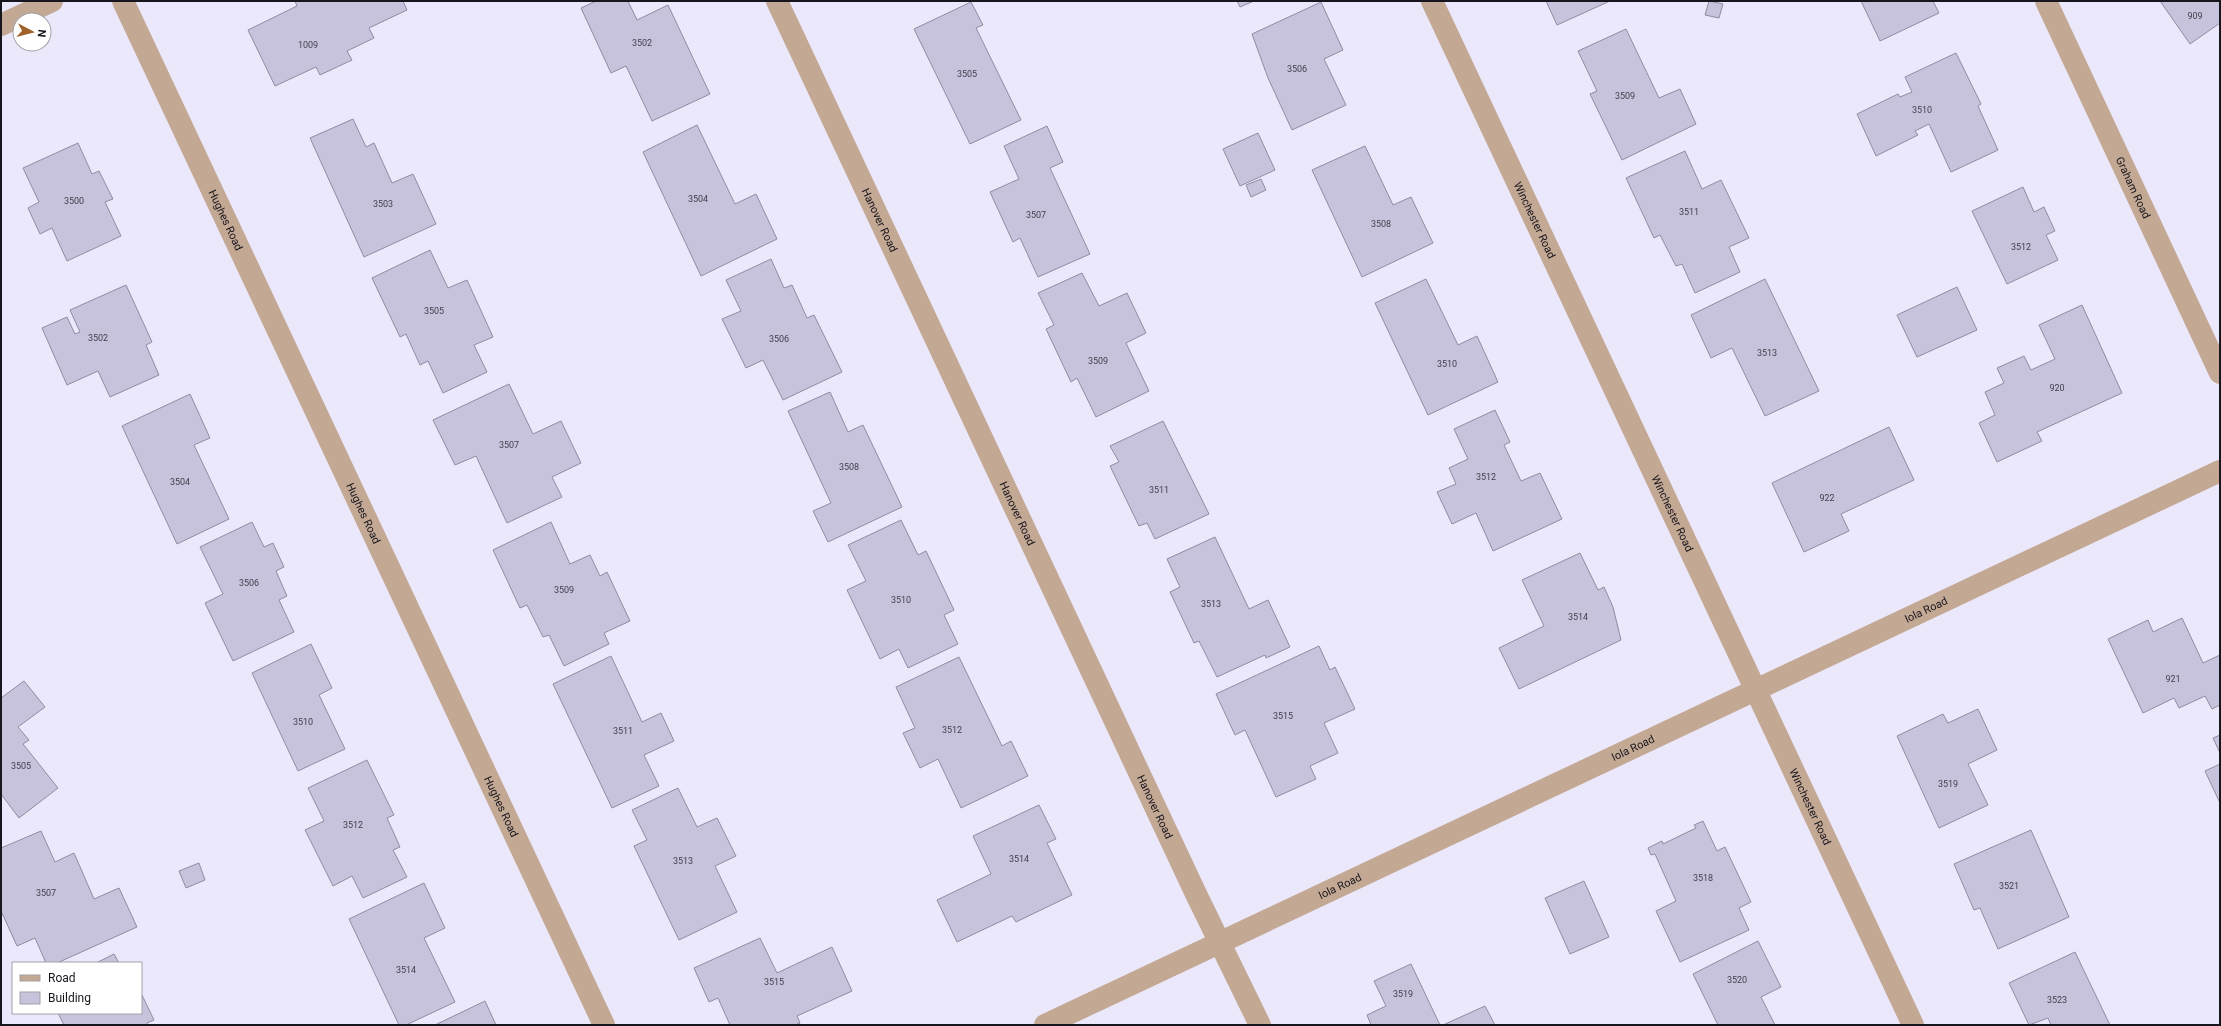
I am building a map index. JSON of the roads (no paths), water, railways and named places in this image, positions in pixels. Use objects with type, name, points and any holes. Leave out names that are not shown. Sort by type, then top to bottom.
[{"type":"street","points":[[1,25],[52,1]]},
{"type":"street","name":"Hughes Road","points":[[124,1],[604,1025]]},
{"type":"street","name":"Hanover Road","points":[[777,1],[1186,872],[1260,1025]]},
{"type":"street","name":"Winchester Road","points":[[1432,1],[1912,1025]]},
{"type":"street","name":"Graham Road","points":[[2046,1],[2220,373]]},
{"type":"street","name":"Iola Road","points":[[1045,1025],[2220,471]]}]
